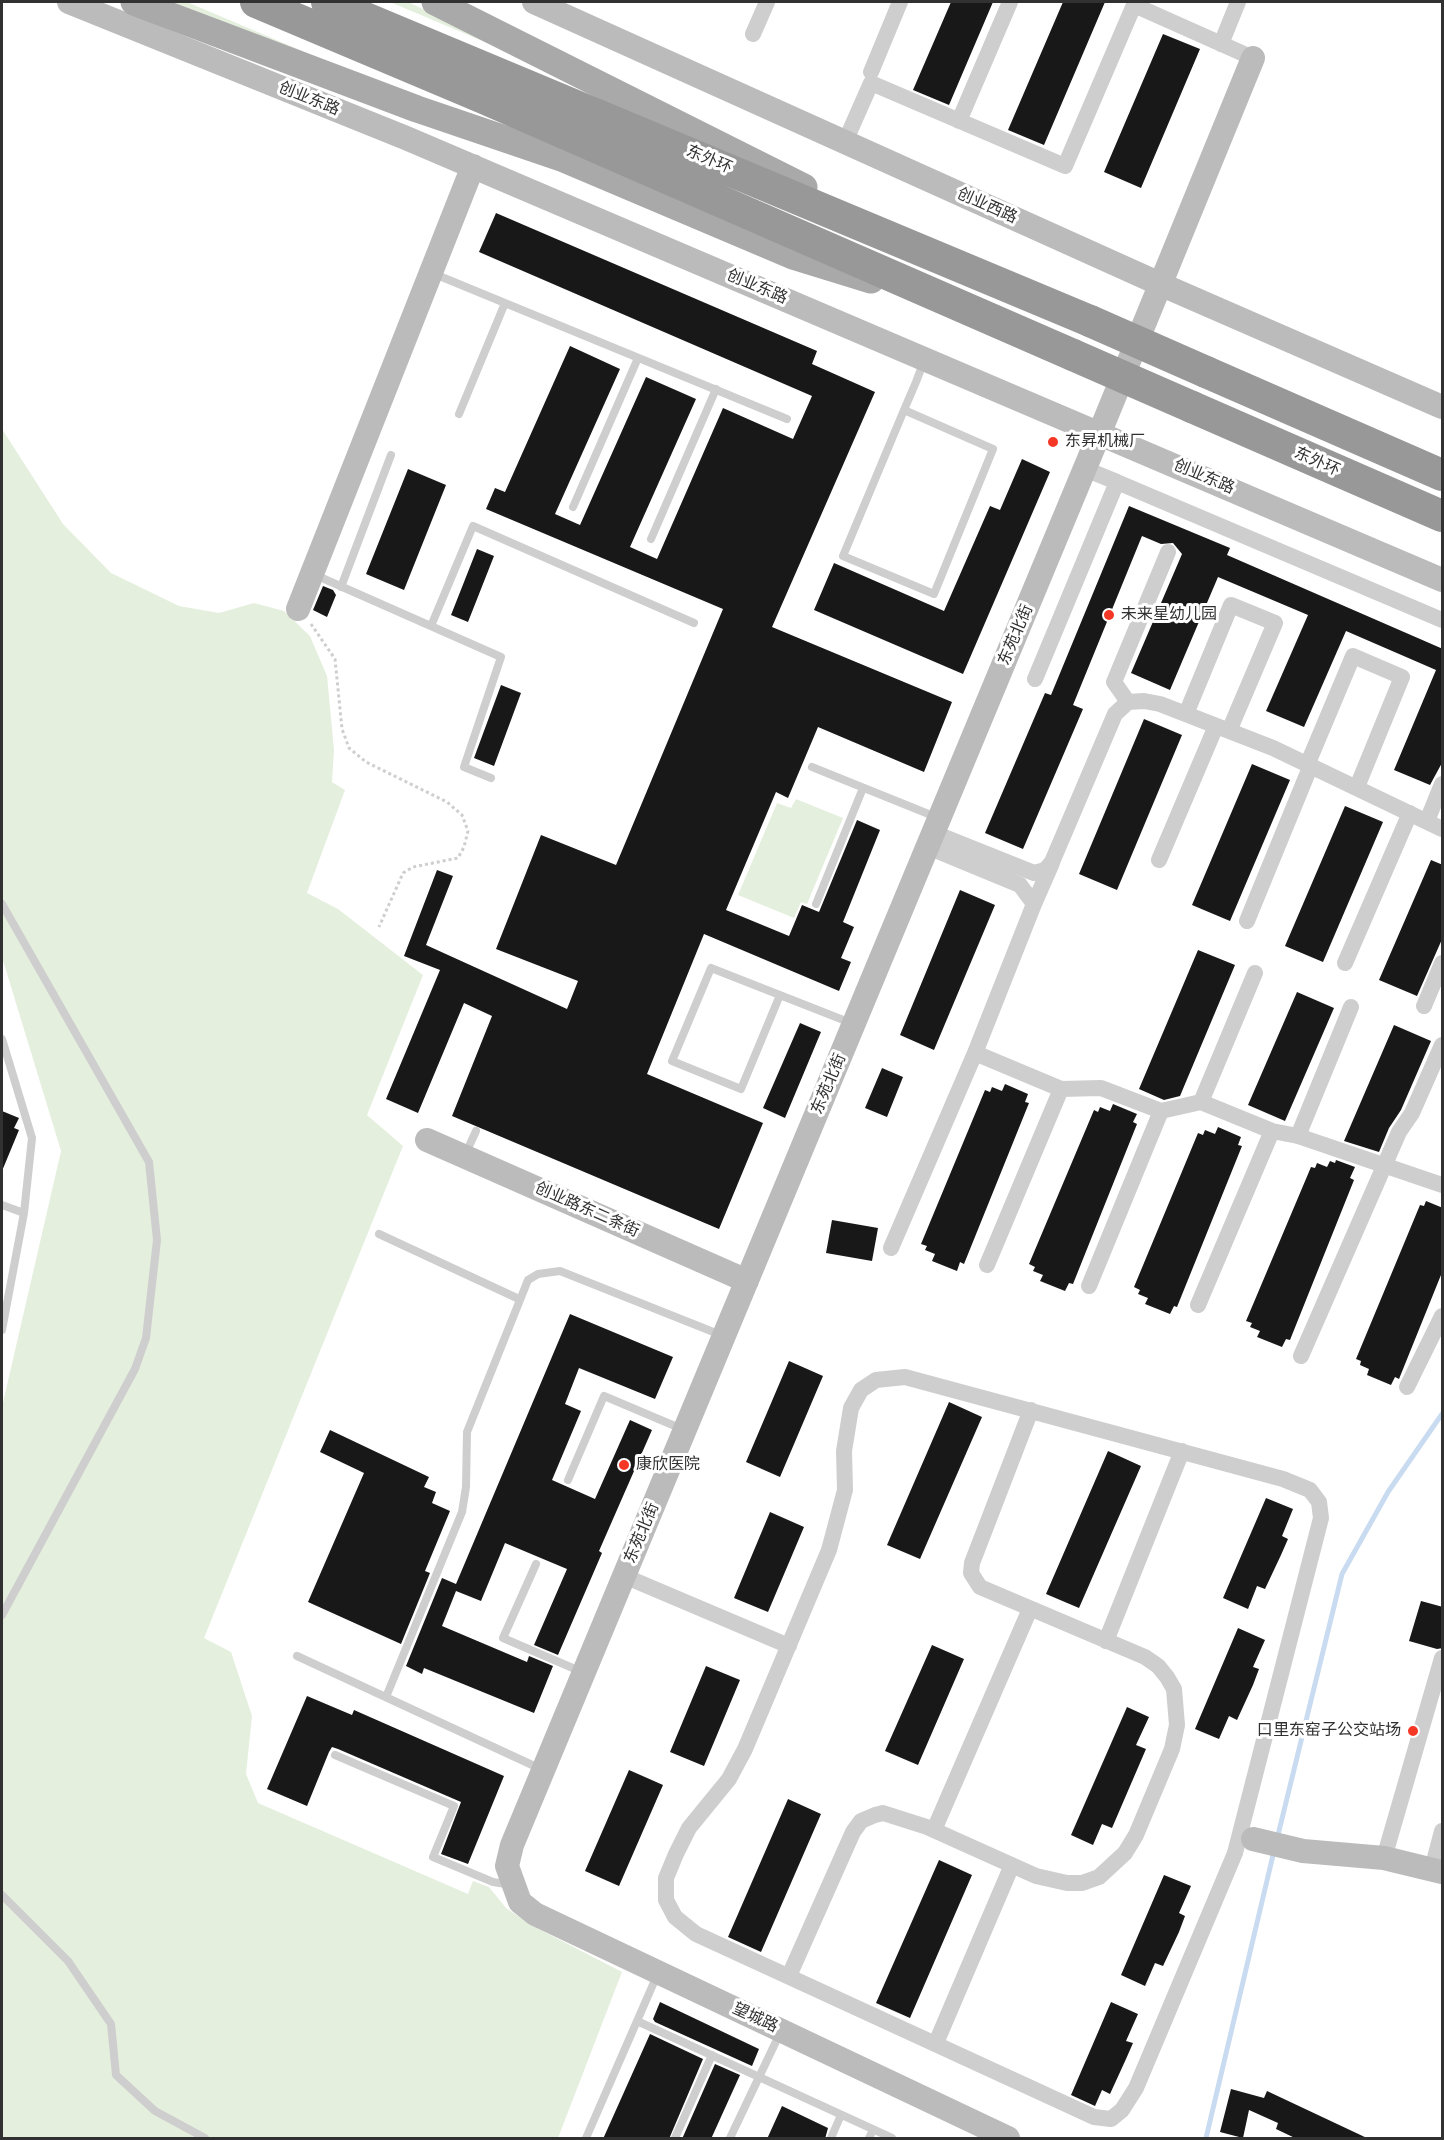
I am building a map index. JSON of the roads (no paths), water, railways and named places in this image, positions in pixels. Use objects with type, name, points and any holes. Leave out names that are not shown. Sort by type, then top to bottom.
[{"type":"highway","name":"东外环","points":[[256,2],[486,99],[1443,516]]},
{"type":"highway","name":"东外环","points":[[327,2],[980,274],[1443,475]]},
{"type":"main road","points":[[134,2],[417,109],[564,159],[793,256],[966,309]]},
{"type":"main road","points":[[435,2],[980,274]]},
{"type":"street","name":"创业东路","points":[[69,2],[473,166],[1443,580]]},
{"type":"street","name":"创业西路","points":[[534,2],[1160,284],[1443,407]]},
{"type":"street","points":[[753,34],[767,2]]},
{"type":"street","points":[[870,72],[900,2]]},
{"type":"street","points":[[959,121],[1010,2]]},
{"type":"street","points":[[1221,44],[1238,2]]},
{"type":"street","points":[[845,142],[871,83],[1065,166],[1134,3],[1253,58]]},
{"type":"street","name":"东苑北街","points":[[512,1885],[507,1866],[512,1845],[1085,469],[1253,58]]},
{"type":"street","points":[[298,609],[473,166]]},
{"type":"street","points":[[1085,469],[1443,620]]},
{"type":"street","points":[[1035,679],[1117,482]]},
{"type":"street","points":[[1128,702],[1114,682],[1168,552]]},
{"type":"street","points":[[1159,860],[1275,623],[1231,605],[1186,714]]},
{"type":"street","points":[[1247,921],[1353,656],[1402,677],[1357,787]]},
{"type":"street","points":[[891,1248],[975,1053],[1034,904],[1115,714],[1128,702],[1144,701],[1186,714],[1310,764],[1443,829]]},
{"type":"street","points":[[1427,821],[1443,784]]},
{"type":"street","points":[[1345,963],[1410,813]]},
{"type":"street","points":[[934,833],[1034,873],[1045,870],[1053,862]]},
{"type":"street","points":[[934,833],[1020,885],[1034,904]]},
{"type":"street","points":[[1424,1006],[1443,963]]},
{"type":"street","points":[[1201,1102],[1255,973]]},
{"type":"street","points":[[1298,1136],[1351,1007]]},
{"type":"street","points":[[1301,1356],[1399,1132],[1412,1113],[1442,1045]]},
{"type":"street","points":[[975,1053],[1061,1089],[1101,1088],[1161,1112],[1201,1102],[1272,1131],[1298,1136],[1443,1185]]},
{"type":"street","points":[[987,1264],[1061,1089]]},
{"type":"street","points":[[1089,1286],[1161,1112]]},
{"type":"street","points":[[1198,1305],[1272,1131]]},
{"type":"street","name":"创业路东二条街","points":[[428,1140],[747,1281]]},
{"type":"street","points":[[1407,1388],[1443,1316]]},
{"type":"street","points":[[905,1377],[1182,1451],[1298,1484],[1310,1490],[1319,1502],[1321,1518],[1246,1838],[1150,2058],[1136,2088],[1122,2110],[1111,2119],[1094,2117],[686,1928],[675,1917],[666,1900],[666,1878],[689,1828],[729,1779],[745,1749],[838,1524],[845,1490],[846,1429],[851,1408],[861,1390],[876,1380],[905,1377]]},
{"type":"street","points":[[789,1976],[853,1832],[861,1821],[883,1813],[934,1830],[1036,1876],[1067,1883],[1082,1883],[1099,1877],[1125,1853],[1136,1835],[1172,1749],[1177,1725],[1174,1689],[1158,1666],[1145,1657],[980,1587],[971,1573],[972,1563],[1030,1410]]},
{"type":"street","points":[[1106,1641],[1182,1451]]},
{"type":"street","points":[[624,1576],[789,1646]]},
{"type":"street","points":[[934,1830],[1030,1609]]},
{"type":"street","points":[[1384,1858],[1443,1658]]},
{"type":"street","points":[[1246,1838],[1303,1851],[1384,1858],[1437,1870],[1443,1831]]},
{"type":"street","points":[[936,2043],[1012,1865]]},
{"type":"street","name":"望城路","points":[[512,1885],[520,1902],[535,1914],[1008,2139]]},
{"type":"lane","points":[[431,273],[787,419]]},
{"type":"lane","points":[[459,414],[506,303]]},
{"type":"lane","points":[[573,507],[638,358]]},
{"type":"lane","points":[[904,410],[993,449],[934,594],[843,556],[904,410],[926,358]]},
{"type":"lane","points":[[651,539],[716,389]]},
{"type":"lane","points":[[341,586],[391,455]]},
{"type":"lane","points":[[431,626],[473,526],[694,623]]},
{"type":"lane","points":[[312,574],[501,657],[464,767],[491,778]]},
{"type":"lane","points":[[812,767],[863,788],[934,833]]},
{"type":"lane","points":[[816,904],[863,788]]},
{"type":"lane","points":[[2,904],[148,1162],[157,1240],[146,1338],[135,1369],[2,1616]]},
{"type":"lane","points":[[780,995],[741,1089],[672,1061],[711,968],[780,995],[854,1024]]},
{"type":"lane","points":[[2,1039],[32,1138],[24,1213],[2,1330]]},
{"type":"lane","points":[[465,1156],[476,1131]]},
{"type":"lane","points":[[2,1205],[24,1213]]},
{"type":"lane","points":[[379,1234],[519,1299]]},
{"type":"lane","points":[[386,1697],[462,1512],[466,1487],[467,1432],[528,1280],[538,1274],[560,1272],[724,1336]]},
{"type":"lane","points":[[568,1480],[604,1396],[685,1430]]},
{"type":"lane","points":[[536,1564],[503,1638],[584,1672]]},
{"type":"lane","points":[[297,1656],[543,1770]]},
{"type":"lane","points":[[335,1755],[454,1806],[433,1857],[493,1882],[512,1885]]},
{"type":"lane","points":[[2,1895],[68,1961],[111,2024],[116,2075],[155,2111],[205,2139]]},
{"type":"lane","points":[[586,2139],[658,1972]]},
{"type":"lane","points":[[637,2021],[892,2139]]},
{"type":"lane","points":[[730,2139],[781,2031]]},
{"type":"lane","points":[[675,2139],[712,2055]]},
{"type":"lane","points":[[831,2139],[841,2115]]},
{"type":"lane","points":[[869,2139],[873,2130]]},
{"type":"waterway","points":[[1277,1839],[1342,1574],[1388,1492],[1442,1414]]},
{"type":"waterway","points":[[1206,2138],[1274,1851]]},
{"type":"place","name":"东昇机械厂","points":[[1053,442]]},
{"type":"place","name":"未来星幼儿园","points":[[1109,615]]},
{"type":"place","name":"康欣医院","points":[[624,1465]]},
{"type":"place","name":"口里东窑子公交站场","points":[[1413,1731]]}]
